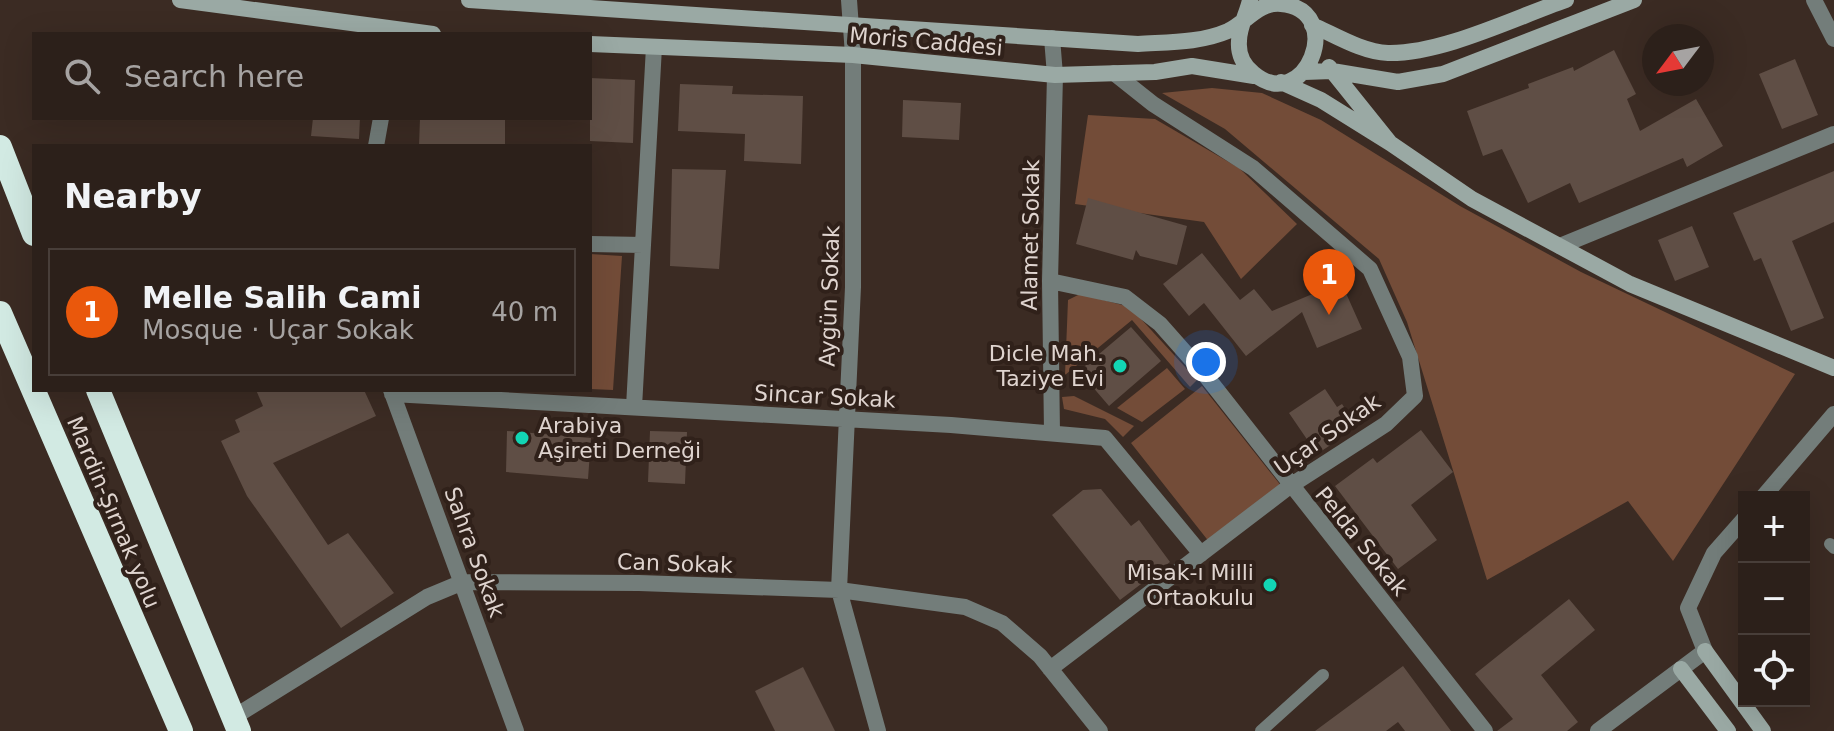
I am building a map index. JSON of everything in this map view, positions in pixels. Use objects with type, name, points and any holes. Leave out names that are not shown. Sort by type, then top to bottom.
[{"type":"highway","points":[[0,147],[32,229]]},
{"type":"highway","name":"Mardin-Şırnak yolu","points":[[0,313],[32,387]]},
{"type":"highway","name":"Mardin-Şırnak yolu","points":[[34,392],[181,731]]},
{"type":"highway","name":"Mardin-Şırnak yolu","points":[[99,392],[236,724]]},
{"type":"street","points":[[180,0],[246,5],[381,31]]},
{"type":"street","name":"Moris Caddesi","points":[[469,0],[611,5],[1138,44],[1194,41],[1229,31],[1246,19]]},
{"type":"street","name":"Aygün Sokak","points":[[849,0],[853,55],[853,287],[839,590],[878,731]]},
{"type":"street","points":[[1250,0],[1240,31],[1241,57],[1257,76],[1281,82],[1321,100],[1472,199],[1630,284],[1834,368]]},
{"type":"street","points":[[1246,19],[1268,5],[1293,7],[1353,44],[1387,53],[1433,47],[1566,0]]},
{"type":"street","points":[[1281,82],[1304,72],[1332,71],[1398,82],[1443,74],[1634,0]]},
{"type":"street","points":[[1814,0],[1834,39]]},
{"type":"street","points":[[1306,13],[1316,50],[1390,143]]},
{"type":"street","name":"Alamet Sokak","points":[[1052,38],[1055,75],[1050,281],[1052,433]]},
{"type":"street","name":"Moris Caddesi","points":[[592,44],[853,55],[1055,75],[1192,66],[1231,69],[1257,76]]},
{"type":"street","points":[[634,407],[654,47]]},
{"type":"street","points":[[1304,72],[1316,50]]},
{"type":"street","name":"Uçar Sokak","points":[[1050,669],[1290,486],[1386,424],[1415,396],[1410,357],[1370,269],[1253,168],[1153,104],[1114,73]]},
{"type":"street","points":[[376,144],[381,120]]},
{"type":"street","points":[[1560,246],[1834,134]]},
{"type":"street","points":[[592,244],[643,245]]},
{"type":"street","name":"Pelda Sokak","points":[[1050,281],[1125,297],[1160,324],[1206,376],[1485,731]]},
{"type":"street","name":"Sincar Sokak","points":[[391,392],[1105,438],[1201,554]]},
{"type":"street","name":"Sahra Sokak","points":[[391,392],[516,731]]},
{"type":"street","points":[[1768,491],[1834,414]]},
{"type":"street","points":[[1738,526],[1714,553],[1688,608],[1705,651],[1763,731]]},
{"type":"street","name":"Can Sokak","points":[[236,724],[427,597],[463,582],[639,583],[839,590],[965,607],[1002,623],[1050,669],[1100,731]]},
{"type":"street","points":[[1598,731],[1705,651]]},
{"type":"street","points":[[1681,669],[1728,731]]},
{"type":"lane","points":[[1261,731],[1323,675]]},
{"type":"shaded area","points":[[1212,88],[1262,93],[1321,120],[1460,206],[1581,272],[1795,374],[1673,561],[1628,501],[1487,580],[1407,322],[1379,259],[1225,129],[1162,93]]},
{"type":"shaded area","points":[[1088,115],[1155,119],[1239,168],[1297,224],[1241,279],[1204,222],[1075,204]]},
{"type":"shaded area","points":[[592,254],[622,256],[613,390],[592,389]]},
{"type":"shaded area","points":[[1080,294],[1130,307],[1197,380],[1190,387],[1132,320],[1065,375],[1068,300]]},
{"type":"shaded area","points":[[1167,368],[1185,389],[1142,422],[1117,408]]},
{"type":"shaded area","points":[[1202,386],[1282,487],[1210,543],[1131,443]]},
{"type":"shaded area","points":[[1074,396],[1134,426],[1123,437],[1105,419],[1064,409],[1062,397]]},
{"type":"building","points":[[1614,50],[1636,94],[1627,99],[1640,131],[1696,99],[1723,146],[1687,167],[1683,158],[1579,203],[1570,183],[1528,203],[1502,149],[1483,156],[1467,111],[1529,88],[1528,84],[1573,67],[1574,71]]},
{"type":"building","points":[[1795,59],[1818,115],[1782,129],[1759,74]]},
{"type":"building","points":[[592,78],[635,80],[633,143],[590,141]]},
{"type":"building","points":[[680,84],[733,86],[732,94],[803,96],[801,164],[744,161],[745,134],[678,131]]},
{"type":"building","points":[[903,100],[961,103],[959,140],[902,137]]},
{"type":"building","points":[[313,120],[360,120],[359,139],[311,136]]},
{"type":"building","points":[[420,120],[505,120],[505,144],[419,144]]},
{"type":"building","points":[[672,169],[726,170],[719,269],[670,266]]},
{"type":"building","points":[[1834,171],[1834,222],[1792,241],[1824,318],[1791,331],[1761,258],[1754,261],[1733,213]]},
{"type":"building","points":[[1088,198],[1187,226],[1177,265],[1140,256],[1136,250],[1133,260],[1076,244]]},
{"type":"building","points":[[1692,226],[1709,267],[1675,281],[1658,240]]},
{"type":"building","points":[[1202,253],[1240,300],[1254,289],[1272,311],[1341,282],[1362,329],[1317,348],[1302,312],[1246,356],[1204,303],[1189,316],[1163,284]]},
{"type":"building","name":"Dicle Mah. Taziye Evi","points":[[1131,327],[1161,361],[1109,406],[1079,371]]},
{"type":"building","points":[[1325,389],[1337,407],[1342,404],[1354,422],[1332,437],[1335,442],[1317,454],[1289,413]]},
{"type":"building","points":[[257,392],[365,392],[376,416],[273,463],[328,545],[348,533],[394,593],[341,628],[247,496],[221,441],[240,432],[235,420],[263,406]]},
{"type":"building","points":[[1421,430],[1453,472],[1411,505],[1437,540],[1398,569],[1335,486],[1373,458],[1377,463]]},
{"type":"building","points":[[507,431],[591,438],[588,479],[506,472]]},
{"type":"building","points":[[650,431],[687,432],[685,484],[648,482]]},
{"type":"building","points":[[1101,489],[1131,526],[1139,520],[1170,562],[1120,600],[1052,515],[1083,490]]},
{"type":"building","points":[[1569,599],[1595,630],[1541,675],[1578,722],[1567,731],[1497,731],[1513,719],[1475,674]]},
{"type":"building","points":[[1403,666],[1451,731],[1405,731],[1398,722],[1386,731],[1315,731]]},
{"type":"building","points":[[803,667],[835,731],[775,731],[755,691]]},
{"type":"place","name":"Melle Salih Cami","points":[[1329,315]]},
{"type":"place","name":"Dicle Mah. Taziye Evi","points":[[1120,366]]},
{"type":"place","name":"Arabiya Aşireti Derneği","points":[[522,438]]},
{"type":"place","name":"Misak-ı Milli Ortaokulu","points":[[1270,585]]}]
